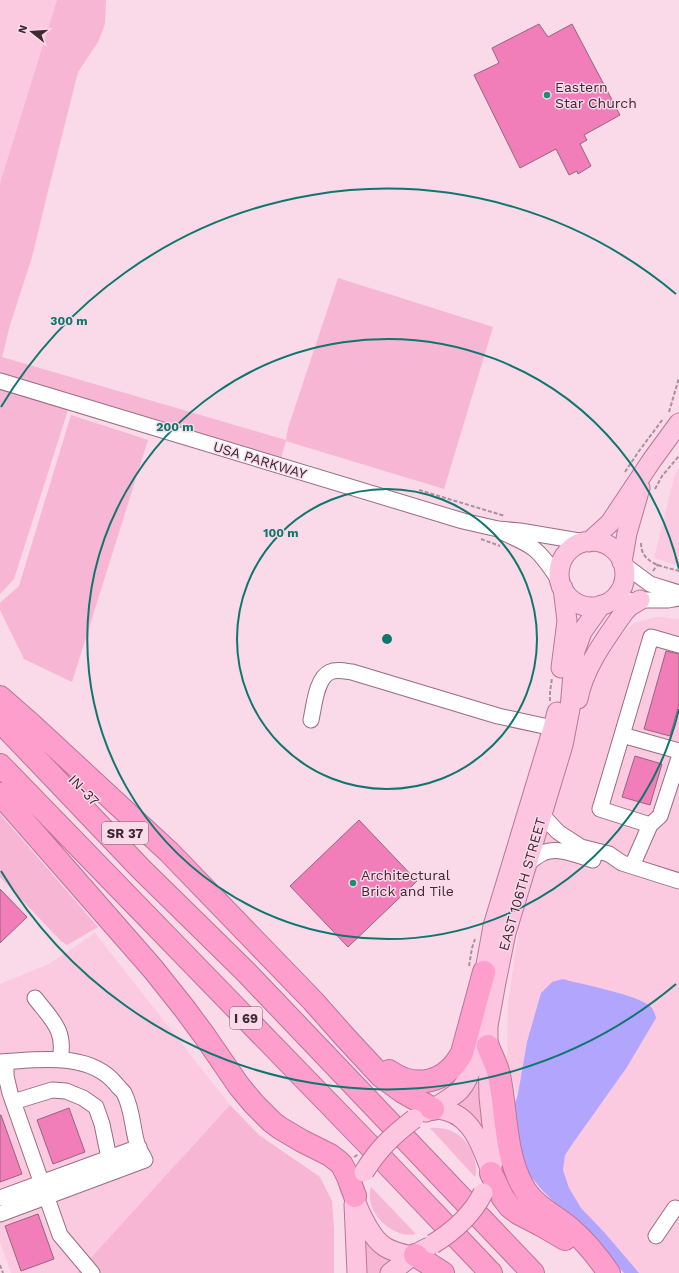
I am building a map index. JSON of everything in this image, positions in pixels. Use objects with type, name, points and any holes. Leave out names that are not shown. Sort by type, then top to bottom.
[{"type":"highway","name":"IN-37","points":[[0,698],[44,749],[222,931],[246,972]]},
{"type":"highway","points":[[0,698],[33,726],[169,852],[313,1001],[386,1070],[399,1078],[424,1082],[435,1079],[442,1076],[458,1061],[466,1042],[484,972]]},
{"type":"highway","name":"I 69","points":[[0,722],[140,870],[246,972],[533,1273]]},
{"type":"highway","name":"I 69","points":[[0,765],[491,1273]]},
{"type":"highway","points":[[0,794],[153,969],[188,1013],[239,1086],[254,1104],[280,1128],[330,1155],[339,1162],[348,1177],[355,1198]]},
{"type":"highway","points":[[313,1001],[381,1076],[402,1092],[434,1108]]},
{"type":"highway","points":[[488,1046],[498,1074],[514,1164],[525,1190],[535,1201],[580,1237],[596,1254],[609,1273]]},
{"type":"highway","points":[[488,1179],[510,1207],[564,1239],[600,1273]]},
{"type":"highway","points":[[420,1252],[443,1273]]},
{"type":"main road","points":[[587,542],[610,523],[644,472],[679,424]]},
{"type":"main road","points":[[623,563],[612,548],[601,542],[587,542],[575,546],[564,558],[560,568],[562,586],[569,597],[579,604],[590,606],[604,604],[616,596],[622,586],[625,575],[623,563],[627,533],[644,472]]},
{"type":"main road","name":"EAST 106TH STREET","points":[[434,1108],[464,1085],[470,1074],[473,1062],[484,972],[494,926],[554,728],[566,621],[562,586]]},
{"type":"main road","points":[[563,745],[573,730],[579,694],[596,654],[625,611],[640,600]]},
{"type":"main road","name":"EAST 106TH STREET","points":[[488,1179],[495,1152],[489,1098],[488,1026],[506,933],[563,745],[570,709],[576,651],[584,627],[604,604]]},
{"type":"main road","points":[[356,1273],[355,1198],[364,1172],[386,1142],[414,1119],[434,1108],[455,1113],[464,1120],[475,1135],[488,1179],[477,1204],[462,1222],[447,1236],[420,1252],[390,1273]]},
{"type":"main road","points":[[355,1198],[367,1225],[383,1246],[394,1251],[420,1252]]},
{"type":"street","name":"USA PARKWAY","points":[[0,381],[456,519],[498,529],[520,531],[587,542]]},
{"type":"street","name":"USA PARKWAY","points":[[498,529],[528,545],[537,552],[546,561],[562,586]]},
{"type":"street","points":[[623,563],[650,584],[679,593]]},
{"type":"street","points":[[604,604],[679,598]]},
{"type":"street","points":[[650,825],[600,809],[651,637],[679,645]]},
{"type":"street","points":[[311,720],[320,682],[330,672],[338,670],[352,672],[498,716],[554,728]]},
{"type":"street","points":[[622,735],[679,751]]},
{"type":"street","points":[[627,864],[650,825],[660,816],[679,758]]},
{"type":"street","points":[[542,815],[558,832],[581,847],[609,854],[627,864],[679,881]]},
{"type":"street","points":[[527,864],[542,854],[554,850],[609,864],[627,864]]},
{"type":"street","points":[[35,998],[54,1022],[61,1034],[62,1048],[60,1060]]},
{"type":"street","points":[[0,1214],[47,1197],[113,1165],[142,1154],[124,1093],[111,1078],[91,1065],[67,1060],[3,1062],[10,1093],[47,1197],[60,1235],[92,1273]]},
{"type":"street","points":[[13,1102],[52,1090],[66,1091],[84,1098],[96,1107],[113,1165]]},
{"type":"street","points":[[0,1198],[42,1183],[113,1165]]},
{"type":"street","points":[[656,1236],[675,1208]]},
{"type":"path","points":[[625,474],[652,432],[669,412],[679,378]]},
{"type":"path","points":[[653,494],[662,476],[679,456]]},
{"type":"path","points":[[419,490],[507,517]]},
{"type":"path","points":[[641,536],[642,553],[644,556],[650,561],[679,571]]},
{"type":"path","points":[[478,538],[503,546]]},
{"type":"path","points":[[651,574],[658,564]]},
{"type":"path","points":[[0,1265],[3,1273]]},
{"type":"shaded area","points":[[0,0],[57,0],[0,183]]},
{"type":"shaded area","points":[[57,0],[106,0],[105,24],[98,42],[78,72],[32,257],[10,325],[2,357],[286,440],[288,428],[338,278],[493,327],[444,489],[286,441],[281,458],[0,374],[0,183]]},
{"type":"shaded area","points":[[0,389],[68,410],[14,579],[0,594]]},
{"type":"shaded area","points":[[71,415],[148,440],[72,682],[24,659],[0,610],[0,603],[19,586]]},
{"type":"shaded area","points":[[679,469],[679,566],[654,558],[675,474]]},
{"type":"shaded area","points":[[657,617],[679,619],[679,1273],[622,1273],[536,1158],[507,1060],[508,1003],[519,928],[582,710],[595,677],[614,642],[634,623]]},
{"type":"shaded area","points":[[0,814],[98,927],[67,945],[61,941],[0,877]]},
{"type":"shaded area","points":[[95,933],[230,1105],[77,1273],[11,1273],[0,1242],[0,984],[49,964]]},
{"type":"shaded area","points":[[563,979],[609,990],[644,1002],[654,1011],[656,1018],[627,1067],[565,1155],[563,1170],[569,1188],[581,1208],[639,1273],[624,1273],[587,1231],[540,1188],[530,1175],[521,1157],[512,1112],[518,1094],[527,1042],[541,993],[552,982]]},
{"type":"shaded area","points":[[480,1070],[485,1138],[474,1117],[466,1109],[455,1104]]},
{"type":"shaded area","points":[[230,1105],[259,1135],[320,1177],[332,1201],[334,1229],[334,1273],[77,1273]]},
{"type":"shaded area","points":[[430,1128],[446,1129],[453,1132],[465,1141],[473,1154],[476,1168],[475,1177]]},
{"type":"shaded area","points":[[371,1187],[416,1234],[407,1235],[398,1233],[382,1222],[371,1205]]},
{"type":"shaded area","points":[[364,1232],[396,1259],[385,1267],[380,1273],[365,1273]]},
{"type":"building","name":"Eastern Star Church","points":[[539,24],[548,37],[572,24],[620,115],[584,135],[587,140],[580,144],[591,166],[578,174],[577,171],[569,175],[556,149],[520,168],[474,75],[499,63],[492,48]]},
{"type":"building","points":[[666,651],[679,654],[679,704],[670,736],[644,729]]},
{"type":"building","points":[[635,756],[662,764],[650,805],[622,797]]},
{"type":"building","name":"Architectural Brick and Tile","points":[[359,820],[417,881],[348,947],[290,886]]},
{"type":"building","points":[[0,889],[27,917],[0,943]]},
{"type":"building","points":[[69,1108],[85,1152],[53,1164],[37,1120]]},
{"type":"building","points":[[0,1115],[22,1174],[0,1182]]},
{"type":"building","points":[[38,1214],[54,1259],[21,1271],[5,1226]]},
{"type":"place","name":"Eastern Star Church","points":[[547,95]]},
{"type":"place","name":"Architectural Brick and Tile","points":[[353,883]]}]
